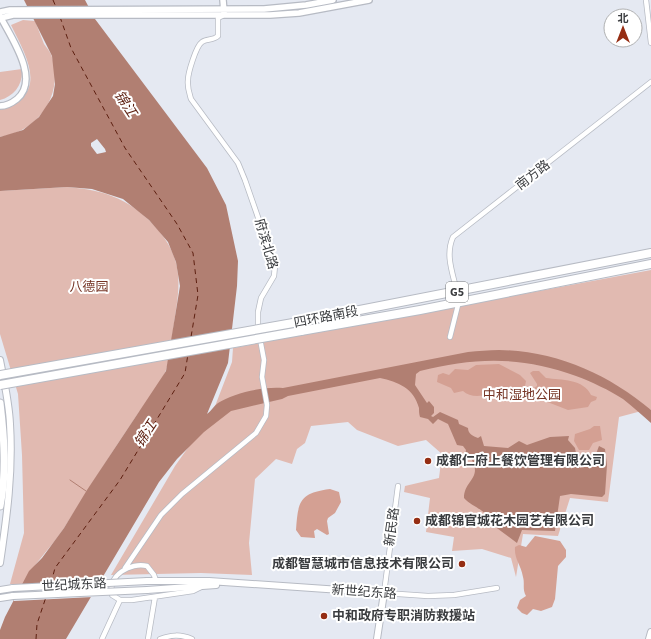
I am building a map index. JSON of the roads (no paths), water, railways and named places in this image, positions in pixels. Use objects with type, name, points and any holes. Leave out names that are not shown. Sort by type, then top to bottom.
[{"type":"highway","name":"四环路南段","points":[[0,375],[293,323],[651,253]]},
{"type":"highway","name":"四环路南段","points":[[0,384],[420,310],[651,264]]},
{"type":"highway","points":[[0,403],[3,426],[4,471],[0,506]]},
{"type":"main road","points":[[0,363],[10,422],[11,466],[9,499],[0,563]]},
{"type":"main road","name":"新世纪东路","points":[[147,581],[209,581],[231,584],[384,593]]},
{"type":"main road","name":"世纪城东路","points":[[0,590],[13,588],[147,581]]},
{"type":"main road","name":"新世纪东路","points":[[147,590],[231,584]]},
{"type":"main road","name":"世纪城东路","points":[[0,598],[14,596],[147,590]]},
{"type":"main road","name":"新民路","points":[[377,639],[384,593]]},
{"type":"main road","points":[[649,639],[651,632]]},
{"type":"street","points":[[223,0],[224,12]]},
{"type":"street","points":[[224,12],[306,5],[333,0]]},
{"type":"street","points":[[0,106],[12,102],[19,97],[24,84],[26,71],[23,61],[0,16],[18,13],[299,13],[369,0]]},
{"type":"street","points":[[646,0],[651,43]]},
{"type":"street","name":"府滨北路","points":[[120,600],[112,595],[111,589],[115,580],[125,568],[161,515],[182,494],[256,433],[266,416],[267,405],[262,372],[264,360],[258,328],[258,312],[261,298],[274,276],[275,266],[238,163],[191,98],[188,90],[187,79],[197,47],[202,42],[215,39],[218,36],[218,18],[224,12]]},
{"type":"street","name":"南方路","points":[[455,284],[449,255],[449,245],[453,237],[651,82]]},
{"type":"street","points":[[450,338],[458,305]]},
{"type":"street","name":"新民路","points":[[384,593],[398,486]]},
{"type":"street","points":[[125,568],[134,565],[147,566],[154,575],[156,581]]},
{"type":"street","name":"新世纪东路","points":[[120,600],[155,597],[193,591],[204,586]]},
{"type":"street","name":"新世纪东路","points":[[384,593],[441,596],[497,588]]},
{"type":"street","points":[[148,639],[155,597]]},
{"type":"street","points":[[102,639],[120,600]]},
{"type":"street","points":[[160,639],[170,635],[181,635],[192,639]]},
{"type":"water","name":"锦江","points":[[24,0],[85,0],[95,19],[207,168],[226,205],[238,261],[237,286],[228,363],[207,414],[224,399],[240,393],[267,388],[283,388],[468,352],[499,350],[520,351],[541,355],[580,367],[599,375],[617,386],[651,410],[651,423],[623,399],[606,389],[556,369],[537,365],[517,362],[479,361],[440,366],[420,371],[416,374],[415,385],[427,403],[429,401],[434,407],[434,413],[431,416],[433,417],[440,412],[458,420],[459,424],[468,428],[471,434],[478,438],[481,436],[484,446],[508,448],[519,441],[527,445],[550,437],[569,436],[568,440],[575,448],[576,453],[583,456],[596,454],[599,446],[605,449],[607,465],[605,494],[602,497],[571,494],[560,496],[555,531],[522,530],[517,543],[490,523],[483,512],[464,498],[467,487],[474,474],[474,464],[470,457],[465,456],[466,450],[463,446],[457,445],[448,424],[438,419],[433,424],[428,419],[420,417],[417,401],[404,387],[380,378],[288,396],[282,399],[231,411],[204,432],[177,459],[159,482],[66,639],[0,639],[0,630],[5,617],[29,571],[42,558],[64,528],[87,490],[166,371],[180,286],[176,262],[168,242],[149,220],[123,199],[92,189],[67,187],[0,191],[0,137],[23,130],[39,117],[53,96],[55,84],[52,56]],"holes":[[[97,139],[106,152],[97,154],[91,146],[91,143]]]},
{"type":"waterway","points":[[70,480],[86,491]]},
{"type":"place","name":"成都仁府上餐饮管理有限公司","points":[[428,461]]},
{"type":"place","name":"成都锦官城花木园艺有限公司","points":[[417,521]]},
{"type":"place","name":"成都智慧城市信息技术有限公司","points":[[462,564]]},
{"type":"place","name":"中和政府专职消防救援站","points":[[324,616]]},
{"type":"park label","name":"八德园","points":[[89,287]]},
{"type":"park label","name":"中和湿地公园","points":[[522,395]]}]
